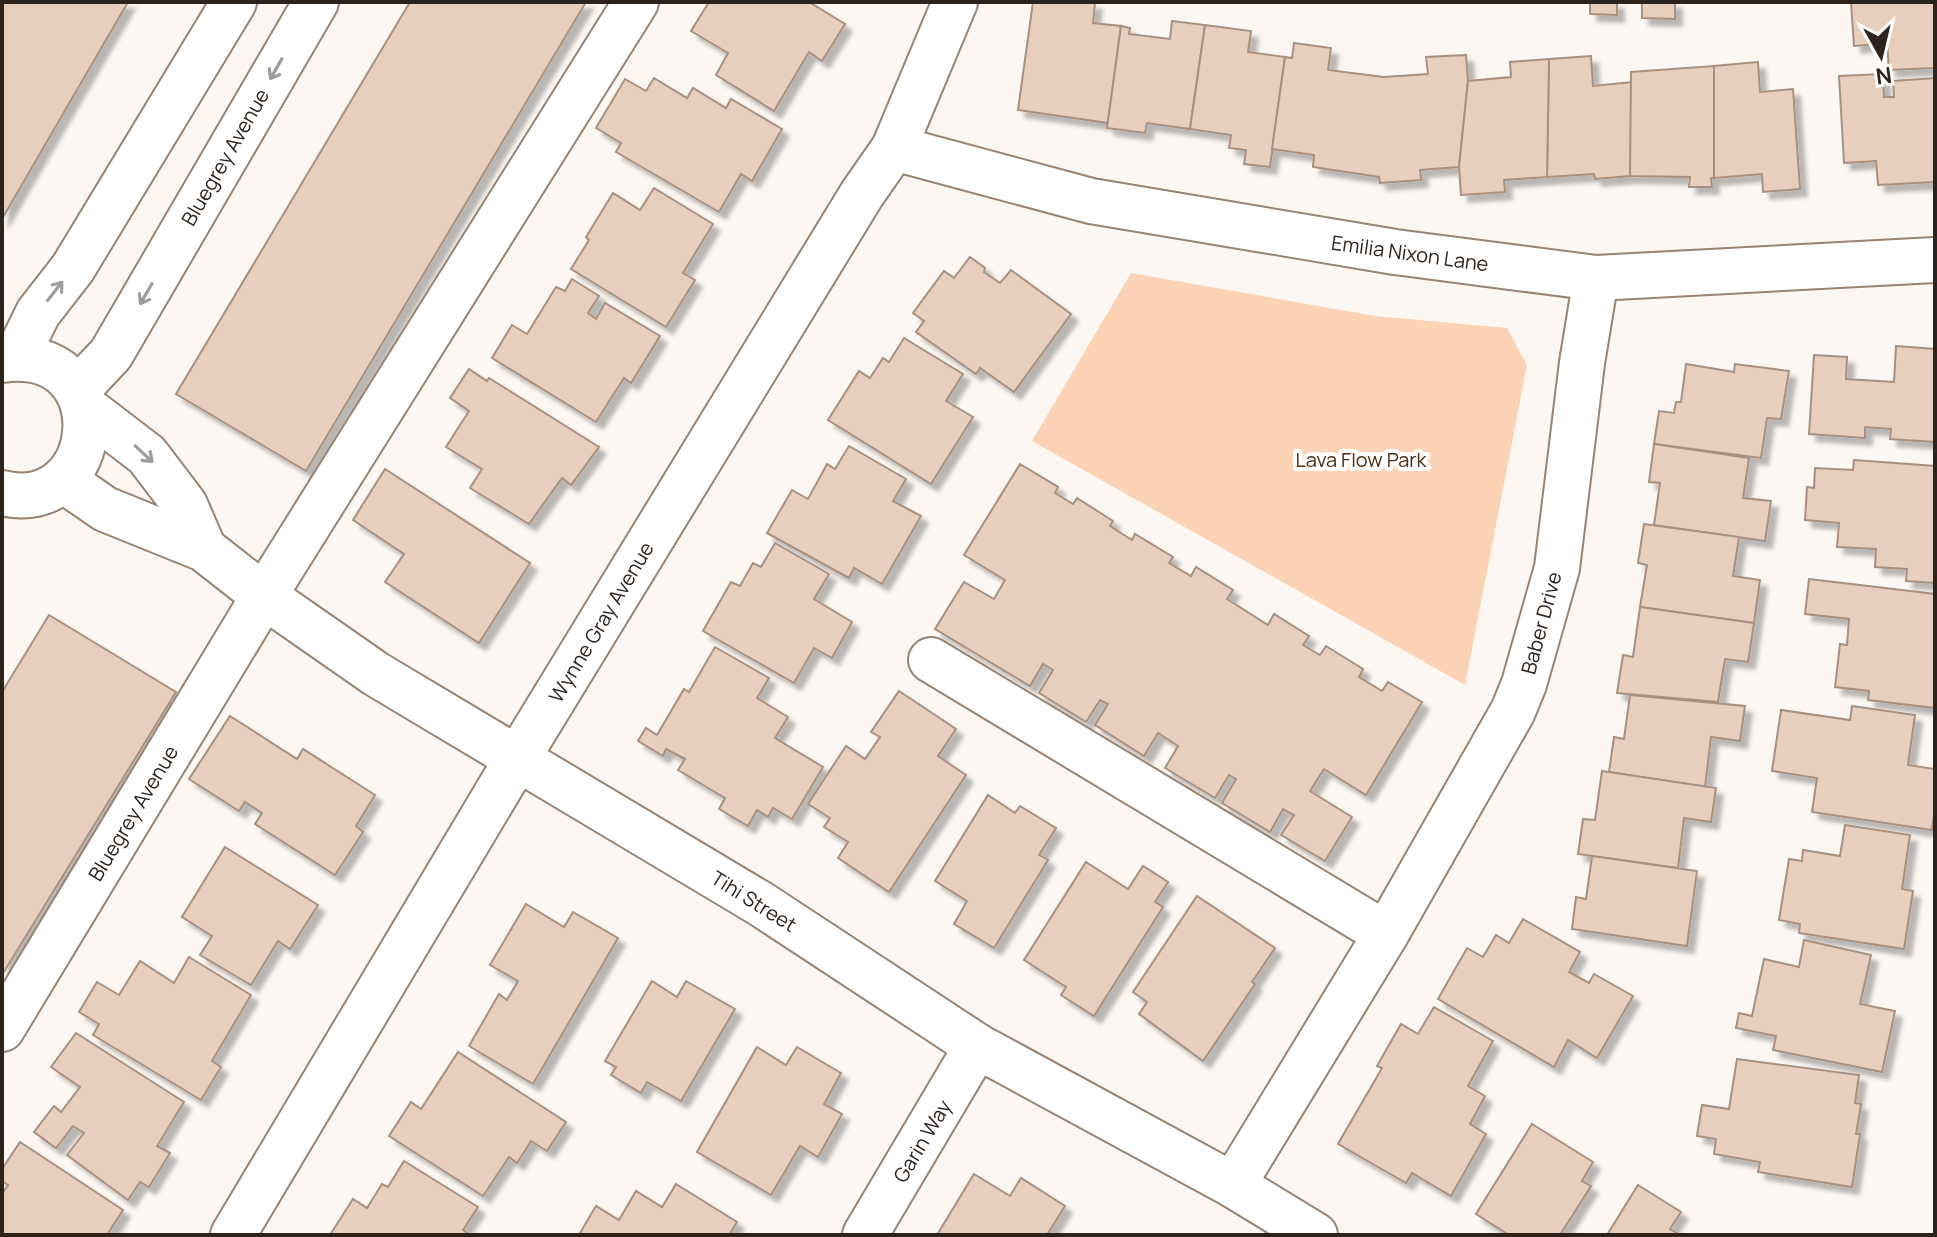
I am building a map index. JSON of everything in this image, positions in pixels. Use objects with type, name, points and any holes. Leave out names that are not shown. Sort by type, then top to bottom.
[{"type":"street","points":[[9,359],[38,313],[73,268],[234,2]]},
{"type":"street","name":"Bluegrey Avenue","points":[[81,397],[111,354],[316,2]]},
{"type":"street","name":"Bluegrey Avenue","points":[[2,1029],[264,596],[636,2]]},
{"type":"street","name":"Wynne Gray Avenue","points":[[233,1235],[517,759],[862,194],[894,148],[945,6]]},
{"type":"street","name":"Emilia Nixon Lane","points":[[894,148],[1091,201],[1395,252],[1596,278],[1935,260]]},
{"type":"street","name":"Baber Drive","points":[[1233,1185],[1386,934],[1513,711],[1524,684],[1557,568],[1582,363],[1596,278]]},
{"type":"street","name":"Tihi Street","points":[[9,359],[35,359],[52,365],[81,397],[147,455],[185,505],[204,549]]},
{"type":"street","points":[[6,506],[43,492],[63,480],[78,462],[87,422],[81,397]]},
{"type":"street","name":"Tihi Street","points":[[63,480],[105,509],[204,549],[264,596],[376,674],[761,904],[977,1046],[1233,1185],[1315,1235]]},
{"type":"street","points":[[931,660],[1386,934]]},
{"type":"street","name":"Garin Way","points":[[865,1235],[977,1046]]},
{"type":"green space","name":"Lava Flow Park","points":[[1131,273],[1375,316],[1507,328],[1527,365],[1465,685],[1032,441]]},
{"type":"building","points":[[2,2],[128,2],[2,219]]},
{"type":"building","points":[[410,2],[586,2],[306,471],[176,394]]},
{"type":"building","points":[[709,2],[809,2],[845,24],[822,61],[809,52],[774,111],[716,75],[728,53],[691,31]]},
{"type":"building","points":[[1033,2],[1095,3],[1093,23],[1121,26],[1108,123],[1018,110]]},
{"type":"building","points":[[1590,2],[1617,2],[1617,15],[1590,14]]},
{"type":"building","points":[[1642,2],[1675,2],[1675,19],[1642,18]]},
{"type":"building","points":[[1851,2],[1935,2],[1935,68],[1889,70],[1887,43],[1854,46]]},
{"type":"building","points":[[1172,21],[1205,25],[1190,129],[1147,123],[1145,133],[1107,128],[1121,26],[1130,28],[1129,34],[1170,39]]},
{"type":"building","points":[[1205,25],[1251,31],[1248,52],[1285,57],[1270,167],[1244,164],[1246,150],[1229,148],[1231,135],[1190,129]]},
{"type":"building","points":[[1294,43],[1331,48],[1328,70],[1384,77],[1428,74],[1426,57],[1466,55],[1468,81],[1459,167],[1420,170],[1421,180],[1380,183],[1379,177],[1313,167],[1314,155],[1272,149],[1285,57],[1292,58]]},
{"type":"building","points":[[1591,56],[1593,86],[1632,82],[1630,176],[1595,179],[1594,174],[1547,177],[1549,59]]},
{"type":"building","points":[[1549,59],[1547,177],[1504,180],[1505,192],[1461,195],[1459,167],[1468,81],[1511,77],[1510,62]]},
{"type":"building","points":[[1758,62],[1760,92],[1793,89],[1800,189],[1763,192],[1762,174],[1714,178],[1714,66]]},
{"type":"building","points":[[1714,66],[1712,187],[1689,187],[1690,177],[1630,176],[1631,72]]},
{"type":"building","points":[[1883,74],[1884,97],[1894,97],[1893,81],[1935,78],[1935,182],[1878,185],[1876,161],[1844,163],[1839,76]]},
{"type":"building","points":[[654,78],[687,98],[693,88],[726,108],[731,99],[782,129],[752,181],[741,174],[719,212],[616,152],[621,143],[596,128],[625,79],[646,91]]},
{"type":"building","points":[[654,188],[713,224],[683,273],[695,280],[666,327],[571,269],[613,193],[640,210]]},
{"type":"building","points":[[970,257],[1000,283],[1011,270],[1071,314],[1014,392],[980,368],[976,374],[916,332],[924,321],[913,313],[944,271],[954,278]]},
{"type":"building","points":[[572,279],[599,296],[588,313],[596,319],[605,303],[660,336],[631,383],[624,378],[596,422],[492,358],[512,325],[527,334],[556,287],[565,291]]},
{"type":"building","points":[[904,338],[963,374],[946,401],[973,417],[931,484],[828,420],[859,371],[870,378],[883,358],[889,362]]},
{"type":"building","points":[[1896,346],[1935,349],[1935,442],[1890,439],[1891,429],[1865,427],[1865,438],[1809,434],[1814,355],[1847,357],[1846,379],[1894,382]]},
{"type":"building","points":[[1686,364],[1734,372],[1735,364],[1789,371],[1781,419],[1767,418],[1761,458],[1654,444],[1659,411],[1674,413],[1676,402],[1681,402]]},
{"type":"building","points":[[469,369],[487,381],[489,378],[599,447],[571,485],[562,478],[529,524],[470,488],[482,469],[446,447],[469,411],[450,398]]},
{"type":"building","points":[[1654,444],[1749,458],[1743,498],[1771,501],[1765,541],[1654,525],[1660,483],[1649,482]]},
{"type":"building","points":[[849,446],[906,479],[893,501],[921,516],[882,584],[854,568],[849,578],[767,533],[792,490],[808,499],[827,464],[835,469]]},
{"type":"building","points":[[1854,460],[1935,466],[1935,583],[1906,581],[1907,569],[1875,567],[1876,549],[1837,547],[1839,523],[1805,520],[1807,487],[1814,488],[1815,468],[1853,470]]},
{"type":"building","points":[[1020,464],[1058,487],[1055,493],[1073,504],[1077,498],[1113,521],[1110,526],[1132,540],[1135,534],[1173,557],[1169,563],[1191,576],[1196,567],[1233,590],[1227,599],[1268,625],[1274,614],[1309,636],[1303,645],[1320,655],[1326,646],[1363,669],[1359,677],[1382,691],[1388,682],[1422,702],[1366,795],[1324,769],[1310,791],[1352,817],[1325,861],[1281,835],[1294,815],[1283,809],[1270,832],[1222,803],[1236,779],[1229,775],[1215,798],[1165,768],[1178,746],[1158,733],[1144,756],[1095,725],[1108,704],[1100,700],[1086,722],[1039,693],[1053,670],[1043,664],[1030,686],[935,629],[964,582],[994,599],[1005,580],[964,555]]},
{"type":"building","points":[[385,469],[530,563],[479,643],[385,582],[404,554],[353,520]]},
{"type":"building","points":[[1644,524],[1739,537],[1733,576],[1760,580],[1754,623],[1640,607],[1647,565],[1638,563]]},
{"type":"building","points":[[775,543],[829,574],[814,599],[852,622],[832,658],[814,648],[794,683],[703,631],[731,582],[740,586],[753,563],[761,567]]},
{"type":"building","points":[[1809,579],[1935,594],[1935,708],[1868,700],[1869,691],[1835,687],[1840,644],[1847,645],[1849,619],[1805,614]]},
{"type":"building","points":[[1640,607],[1754,623],[1748,662],[1725,659],[1718,702],[1617,693],[1623,655],[1633,657]]},
{"type":"building","points":[[49,615],[176,692],[2,975],[2,692]]},
{"type":"building","points":[[715,647],[769,678],[757,698],[788,717],[775,738],[823,767],[792,819],[773,808],[768,817],[757,810],[748,826],[719,809],[725,798],[678,770],[685,759],[666,749],[663,756],[638,741],[646,728],[657,735],[684,689],[689,692]]},
{"type":"building","points":[[899,691],[956,729],[938,756],[966,775],[889,892],[838,858],[848,842],[824,827],[830,818],[808,804],[846,746],[865,759],[880,737],[871,732]]},
{"type":"building","points":[[1630,695],[1745,706],[1740,741],[1711,737],[1705,787],[1609,772],[1614,737],[1624,739]]},
{"type":"building","points":[[1852,706],[1915,715],[1908,765],[1935,769],[1932,830],[1812,812],[1817,778],[1772,771],[1781,710],[1850,720]]},
{"type":"building","points":[[230,716],[297,759],[303,749],[375,795],[356,826],[363,832],[335,875],[255,824],[262,813],[245,802],[239,811],[189,779]]},
{"type":"building","points":[[1602,771],[1716,788],[1711,822],[1684,818],[1678,868],[1578,854],[1583,819],[1595,820]]},
{"type":"building","points":[[988,795],[1015,813],[1020,806],[1056,828],[1039,855],[1048,860],[994,948],[954,924],[967,901],[935,881]]},
{"type":"building","points":[[1845,825],[1910,835],[1902,889],[1913,891],[1904,949],[1799,933],[1800,924],[1779,920],[1789,859],[1802,861],[1803,850],[1840,856]]},
{"type":"building","points":[[225,847],[318,905],[290,949],[278,941],[251,985],[200,955],[212,936],[182,917]]},
{"type":"building","points":[[1592,856],[1697,871],[1687,946],[1572,929],[1576,897],[1586,899]]},
{"type":"building","points":[[1086,862],[1128,889],[1143,866],[1168,882],[1155,902],[1163,907],[1094,1016],[1061,995],[1066,987],[1024,960]]},
{"type":"building","points":[[1197,896],[1275,948],[1252,982],[1255,984],[1203,1061],[1139,1014],[1147,1002],[1133,992]]},
{"type":"building","points":[[526,904],[564,927],[573,912],[618,938],[533,1084],[469,1046],[499,994],[507,1000],[518,981],[490,965]]},
{"type":"building","points":[[1523,919],[1580,952],[1569,972],[1589,983],[1594,974],[1633,996],[1597,1058],[1568,1040],[1554,1067],[1438,999],[1467,948],[1483,957],[1496,935],[1509,943]]},
{"type":"building","points":[[1804,940],[1871,955],[1860,1004],[1895,1011],[1882,1072],[1773,1050],[1776,1036],[1736,1028],[1739,1013],[1752,1016],[1764,959],[1799,967]]},
{"type":"building","points":[[189,957],[251,995],[212,1061],[221,1067],[201,1100],[93,1035],[99,1024],[79,1012],[97,982],[119,995],[140,961],[174,983]]},
{"type":"building","points":[[652,981],[677,997],[686,981],[735,1009],[681,1101],[647,1082],[641,1093],[611,1075],[616,1067],[605,1061]]},
{"type":"building","points":[[1434,1007],[1493,1041],[1468,1086],[1485,1096],[1470,1124],[1486,1134],[1451,1196],[1412,1173],[1406,1183],[1338,1144],[1382,1068],[1377,1066],[1401,1024],[1418,1034]]},
{"type":"building","points":[[76,1033],[184,1102],[157,1146],[170,1153],[149,1187],[140,1182],[128,1200],[67,1155],[84,1133],[73,1126],[56,1148],[34,1132],[54,1106],[61,1112],[80,1087],[51,1067]]},
{"type":"building","points":[[757,1047],[786,1065],[797,1047],[841,1073],[824,1104],[842,1114],[818,1157],[800,1146],[771,1195],[697,1152]]},
{"type":"building","points":[[458,1052],[566,1122],[547,1151],[531,1141],[517,1163],[509,1157],[483,1196],[389,1136],[411,1102],[421,1109]]},
{"type":"building","points":[[1737,1059],[1859,1075],[1855,1103],[1861,1104],[1856,1134],[1860,1134],[1852,1187],[1758,1172],[1760,1162],[1714,1154],[1716,1139],[1697,1136],[1702,1105],[1729,1109]]},
{"type":"building","points":[[1532,1124],[1593,1162],[1582,1181],[1591,1186],[1560,1235],[1509,1235],[1476,1214]]},
{"type":"building","points":[[20,1142],[123,1210],[107,1235],[2,1235],[2,1194],[8,1185],[2,1181],[2,1169]]},
{"type":"building","points":[[404,1161],[478,1207],[463,1230],[470,1235],[330,1235],[353,1199],[367,1208],[382,1184],[388,1187]]},
{"type":"building","points":[[974,1174],[1010,1196],[1021,1178],[1065,1206],[1047,1235],[937,1235]]},
{"type":"building","points":[[676,1184],[737,1222],[729,1235],[580,1233],[596,1206],[619,1220],[636,1191],[662,1207]]},
{"type":"building","points":[[1638,1185],[1681,1212],[1670,1229],[1680,1235],[1607,1235]]}]
